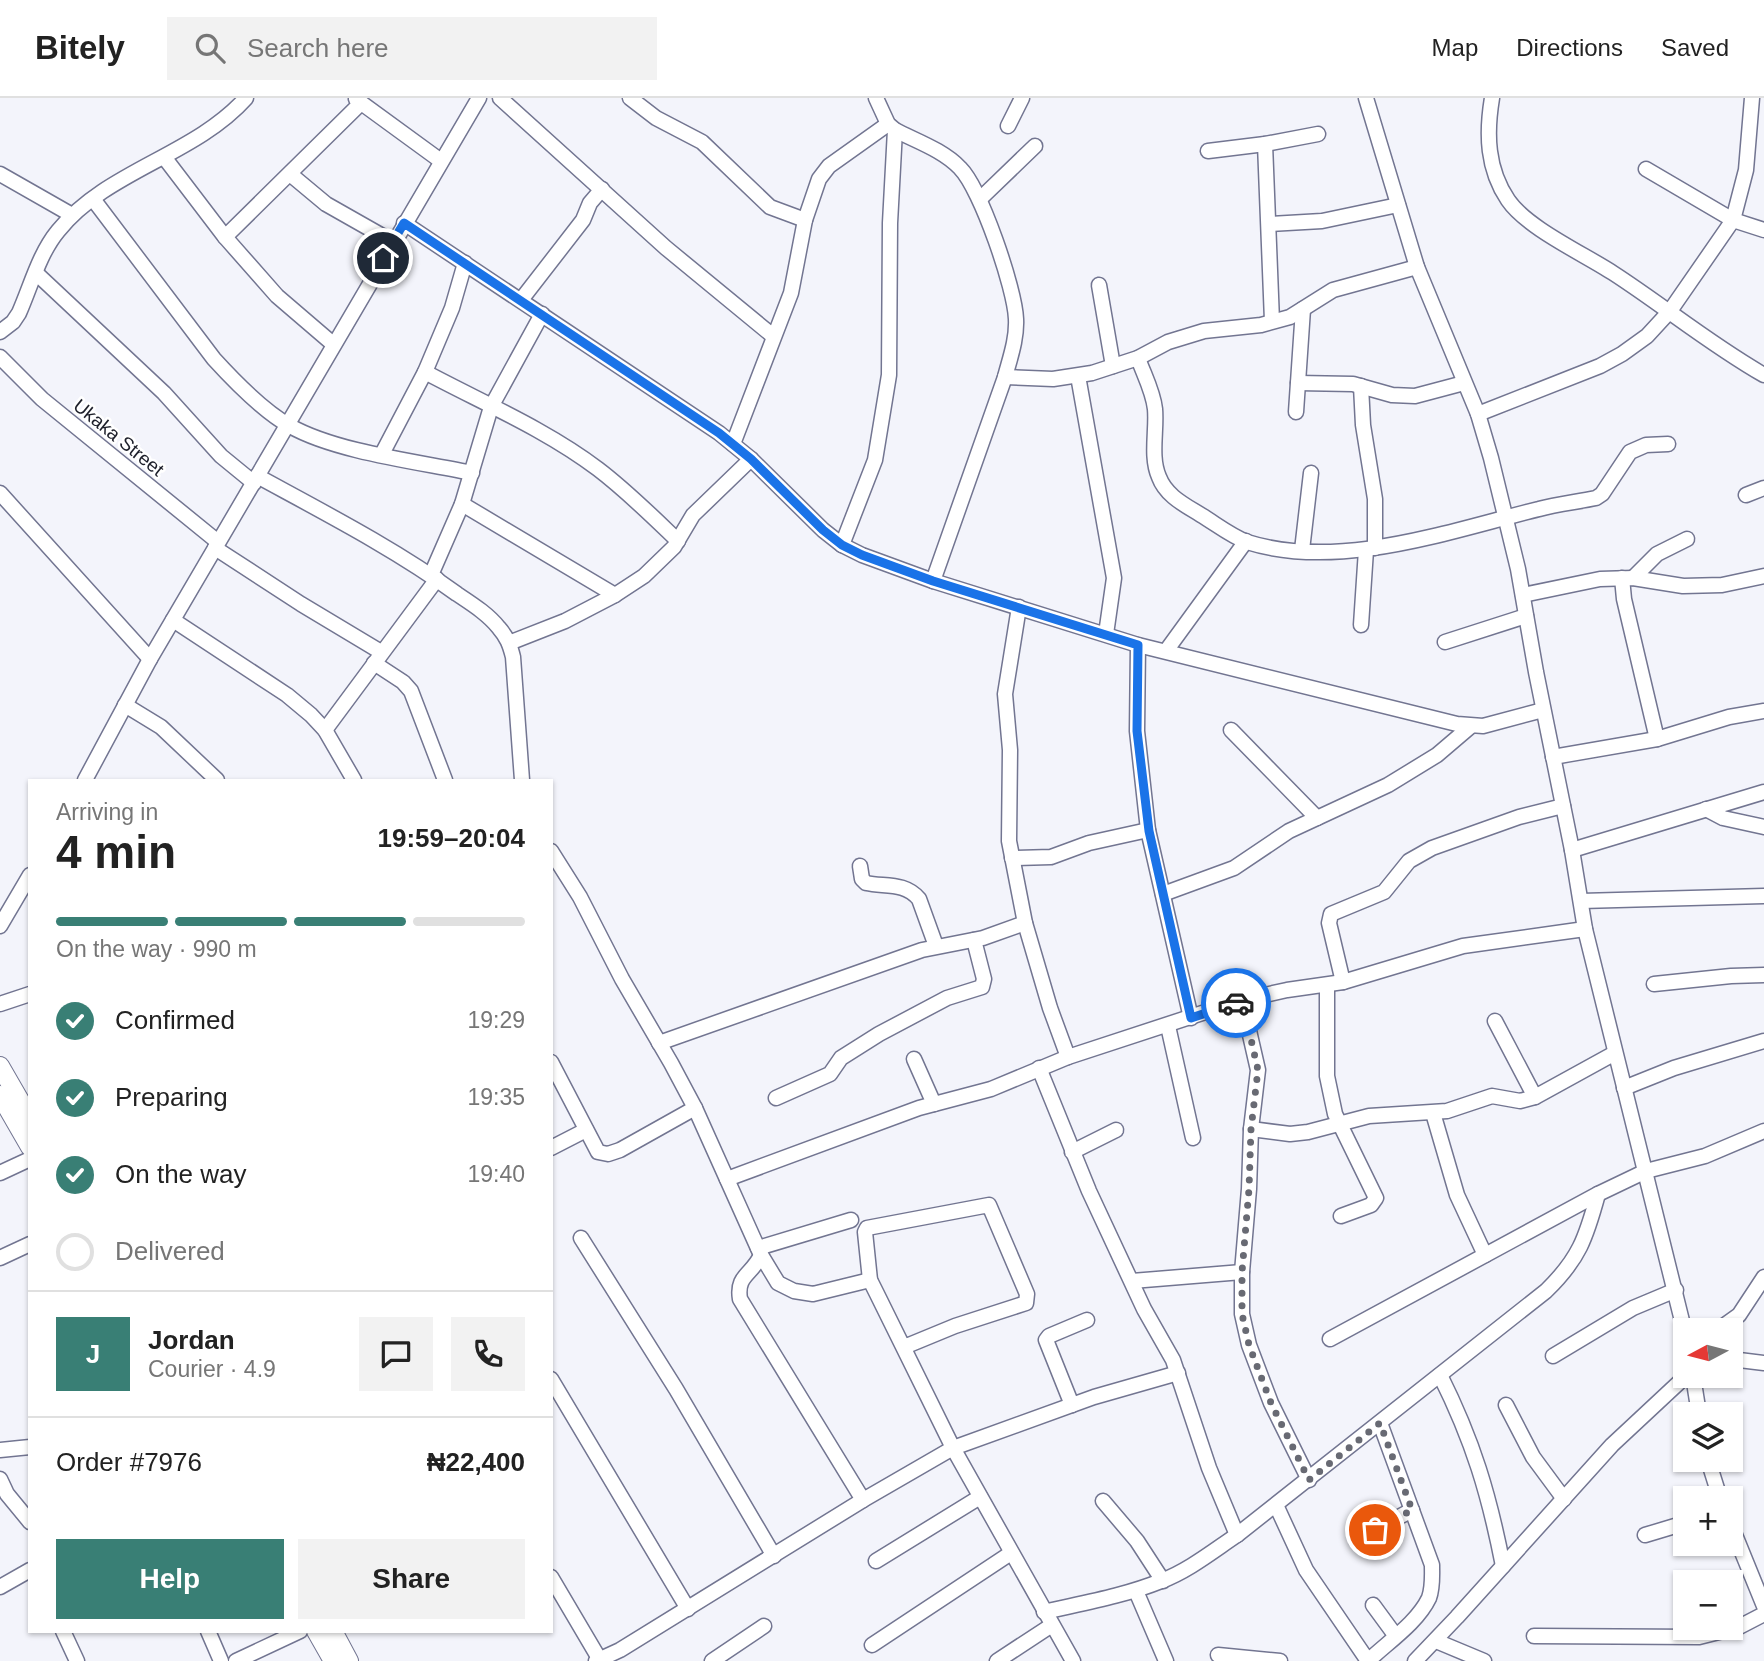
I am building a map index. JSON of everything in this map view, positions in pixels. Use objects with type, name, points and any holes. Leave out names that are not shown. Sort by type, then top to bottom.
[{"type":"main road","points":[[0,1066],[28,1115]]},
{"type":"main road","points":[[0,1095],[28,1144]]},
{"type":"main road","points":[[317,1633],[333,1661]]},
{"type":"main road","points":[[334,1633],[349,1661]]},
{"type":"street","points":[[0,332],[19,313],[44,251],[72,215],[93,199],[215,128],[246,98]]},
{"type":"street","points":[[86,779],[150,659],[479,98]]},
{"type":"street","points":[[500,98],[712,287],[773,336]]},
{"type":"street","points":[[630,98],[656,118],[702,142],[770,207],[805,220]]},
{"type":"street","points":[[842,545],[874,460],[889,375],[891,127],[876,98]]},
{"type":"street","points":[[1008,127],[1022,98]]},
{"type":"street","points":[[1366,98],[1417,267],[1478,414],[1506,518],[1523,595],[1585,929],[1682,1318]]},
{"type":"street","points":[[1492,98],[1488,121],[1491,161],[1499,184],[1510,203],[1525,218],[1764,374]]},
{"type":"street","points":[[225,237],[290,174],[358,100],[441,161]]},
{"type":"street","points":[[1478,414],[1601,366],[1647,336],[1670,311],[1733,220],[1746,170],[1756,102]]},
{"type":"street","points":[[733,444],[790,293],[805,220],[819,179],[829,166],[891,127]]},
{"type":"street","points":[[891,127],[946,156],[965,174],[981,200],[1015,299],[1014,345],[1005,377],[933,581]]},
{"type":"street","points":[[1208,150],[1265,144],[1318,134]]},
{"type":"street","points":[[1265,144],[1272,321]]},
{"type":"street","points":[[981,200],[1035,146]]},
{"type":"street","points":[[164,157],[225,237],[277,296],[333,344]]},
{"type":"street","points":[[1646,169],[1733,220],[1764,230]]},
{"type":"street","points":[[0,174],[72,215]]},
{"type":"street","points":[[290,174],[326,204],[393,242]]},
{"type":"street","points":[[521,300],[583,220],[590,203],[602,190]]},
{"type":"street","points":[[93,199],[214,359],[235,383],[287,425],[321,440],[472,473]]},
{"type":"street","points":[[1269,224],[1322,221],[1398,205]]},
{"type":"street","points":[[404,223],[733,444],[842,545],[862,555],[933,581],[1138,645],[1471,726],[1483,726],[1543,710]]},
{"type":"street","points":[[382,454],[425,372],[452,308],[465,262]]},
{"type":"street","points":[[1005,377],[1053,379],[1077,376],[1138,358],[1168,342],[1205,331],[1261,325],[1290,317],[1333,290],[1417,267]]},
{"type":"street","points":[[36,272],[164,393],[221,456],[256,480],[338,520],[434,577],[490,618],[509,643],[513,657],[522,779]]},
{"type":"street","points":[[1099,285],[1112,366]]},
{"type":"street","points":[[1296,412],[1303,309]]},
{"type":"street","points":[[326,730],[434,577],[462,504],[491,407],[542,314]]},
{"type":"street","name":"Ukaka Street","points":[[0,357],[42,399],[216,545],[378,658],[411,691],[445,779]]},
{"type":"street","points":[[1138,358],[1153,398],[1155,462],[1158,477],[1167,490],[1178,501],[1246,541],[1272,547],[1330,552],[1370,549],[1596,498],[1602,494],[1630,452],[1646,445],[1668,444]]},
{"type":"street","points":[[425,372],[551,438],[597,468],[627,492],[678,541]]},
{"type":"street","points":[[1077,376],[1114,578],[1106,634]]},
{"type":"street","points":[[1298,383],[1361,386],[1392,395],[1415,396],[1464,383]]},
{"type":"street","points":[[1361,386],[1363,425],[1375,499],[1361,625]]},
{"type":"street","points":[[509,643],[565,621],[615,595],[644,576],[674,547],[693,515],[751,459]]},
{"type":"street","points":[[1302,550],[1311,473]]},
{"type":"street","points":[[1746,495],[1764,488]]},
{"type":"street","points":[[0,492],[150,659]]},
{"type":"street","points":[[462,504],[615,595]]},
{"type":"street","points":[[1657,739],[1624,599],[1628,578],[1657,554],[1687,539]]},
{"type":"street","points":[[1166,651],[1246,541]]},
{"type":"street","points":[[1523,595],[1600,579],[1628,578],[1683,586],[1722,584],[1764,576]]},
{"type":"street","points":[[1019,607],[1005,694],[1010,750],[1009,832],[1025,923],[1050,1008],[1068,1056]]},
{"type":"street","points":[[1445,642],[1526,616]]},
{"type":"street","points":[[173,620],[287,695],[326,730],[354,779]]},
{"type":"street","points":[[1138,645],[1137,731],[1149,831],[1191,1018]]},
{"type":"street","points":[[125,705],[161,727],[216,779]]},
{"type":"street","points":[[1553,757],[1657,739],[1729,717],[1764,711]]},
{"type":"street","points":[[1163,894],[1234,868],[1289,831],[1388,785],[1445,749],[1471,726]]},
{"type":"street","points":[[1231,730],[1317,818]]},
{"type":"street","points":[[1572,850],[1764,792]]},
{"type":"street","points":[[1343,982],[1329,923],[1331,914],[1384,892],[1409,861],[1432,848],[1519,817],[1563,806]]},
{"type":"street","points":[[1706,809],[1723,818],[1764,827]]},
{"type":"street","points":[[1012,858],[1051,857],[1101,840],[1149,831]]},
{"type":"street","points":[[553,854],[580,897],[622,979],[695,1108],[760,1252],[778,1283],[794,1291],[813,1294],[870,1280]]},
{"type":"street","points":[[860,866],[862,878],[866,883],[900,886],[914,893],[919,899],[936,946]]},
{"type":"street","points":[[0,926],[28,878]]},
{"type":"street","points":[[1581,901],[1764,896]]},
{"type":"street","points":[[659,1043],[936,946],[974,940],[1025,923]]},
{"type":"street","points":[[727,1179],[903,1113],[991,1089],[1068,1056],[1242,1000],[1343,982],[1463,946],[1585,929]]},
{"type":"street","points":[[776,1098],[830,1074],[841,1058],[879,1034],[947,998],[982,987],[984,979],[974,940]]},
{"type":"street","points":[[1654,984],[1764,975]]},
{"type":"street","points":[[1327,985],[1327,1076],[1339,1124],[1376,1198],[1371,1205],[1342,1216]]},
{"type":"street","points":[[0,1004],[28,995]]},
{"type":"street","points":[[1242,1000],[1258,1070],[1251,1129],[1242,1314],[1249,1345],[1271,1403],[1309,1480]]},
{"type":"street","points":[[1495,1021],[1535,1097]]},
{"type":"street","points":[[1168,1026],[1193,1138]]},
{"type":"street","points":[[1624,1088],[1682,1065],[1764,1041]]},
{"type":"street","points":[[1251,1129],[1290,1134],[1384,1114],[1433,1113],[1492,1096],[1520,1101],[1535,1097],[1615,1054]]},
{"type":"street","points":[[914,1059],[934,1104]]},
{"type":"street","points":[[553,1066],[598,1152],[608,1154],[620,1150],[695,1108]]},
{"type":"street","points":[[1039,1068],[1072,1152],[1132,1282],[1178,1373],[1209,1468],[1237,1535]]},
{"type":"street","points":[[1433,1113],[1457,1195],[1485,1255]]},
{"type":"street","points":[[553,1148],[586,1130]]},
{"type":"street","points":[[1072,1152],[1116,1130]]},
{"type":"street","points":[[1330,1339],[1646,1171],[1705,1156],[1764,1131]]},
{"type":"street","points":[[0,1173],[28,1159]]},
{"type":"street","points":[[1044,1612],[1136,1591],[1163,1581],[1237,1535],[1546,1291],[1575,1258],[1587,1232],[1598,1195]]},
{"type":"street","points":[[904,1347],[955,1326],[1026,1303],[1027,1294],[992,1208],[985,1205],[867,1228],[865,1232],[870,1280],[953,1448],[1073,1661]]},
{"type":"street","points":[[851,1220],[760,1252],[754,1267],[742,1278],[738,1288],[740,1299],[863,1500]]},
{"type":"street","points":[[581,1238],[669,1377],[774,1556]]},
{"type":"street","points":[[0,1258],[28,1245]]},
{"type":"street","points":[[1132,1282],[1242,1272]]},
{"type":"street","points":[[1735,1318],[1762,1285]]},
{"type":"street","points":[[1553,1356],[1633,1308],[1676,1290]]},
{"type":"street","points":[[1072,1405],[1046,1340],[1049,1336],[1087,1320]]},
{"type":"street","points":[[1743,1360],[1764,1363]]},
{"type":"street","points":[[553,1581],[598,1660],[620,1650],[863,1500],[953,1448],[1072,1405],[1178,1373]]},
{"type":"street","points":[[1440,1375],[1467,1431],[1486,1488],[1503,1566]]},
{"type":"street","points":[[553,1382],[688,1609]]},
{"type":"street","points":[[1415,1661],[1629,1427],[1673,1388]]},
{"type":"street","points":[[1506,1405],[1533,1457],[1564,1499]]},
{"type":"street","points":[[1276,1505],[1306,1570],[1368,1661],[1419,1613],[1429,1597],[1433,1581],[1432,1565],[1380,1423]]},
{"type":"street","points":[[0,1450],[28,1447]]},
{"type":"street","points":[[0,1479],[7,1494],[28,1520]]},
{"type":"street","points":[[876,1562],[980,1497]]},
{"type":"street","points":[[1103,1501],[1137,1541],[1163,1581]]},
{"type":"street","points":[[1356,1540],[1412,1510]]},
{"type":"street","points":[[1645,1535],[1673,1527]]},
{"type":"street","points":[[872,1645],[1012,1553]]},
{"type":"street","points":[[1743,1554],[1764,1606]]},
{"type":"street","points":[[0,1587],[28,1571]]},
{"type":"street","points":[[1136,1591],[1166,1661]]},
{"type":"street","points":[[1373,1605],[1395,1635]]},
{"type":"street","points":[[1534,1636],[1699,1637],[1739,1627],[1764,1614]]},
{"type":"street","points":[[998,1661],[1014,1657],[1052,1625]]},
{"type":"street","points":[[712,1661],[764,1626]]},
{"type":"street","points":[[64,1633],[77,1661]]},
{"type":"street","points":[[209,1633],[221,1661]]},
{"type":"street","points":[[236,1661],[296,1633]]},
{"type":"street","points":[[1436,1641],[1484,1661]]},
{"type":"street","points":[[1218,1656],[1273,1660]]},
{"type":"way so far","points":[[1236,1003],[1242,1000],[1258,1061],[1242,1272],[1242,1314],[1249,1345],[1271,1403],[1309,1480],[1380,1423],[1412,1510],[1375,1530]]},
{"type":"route","points":[[383,258],[404,223],[719,433],[751,459],[823,530],[842,545],[933,581],[1138,645],[1139,764],[1149,831],[1191,1018],[1236,1003]]}]
